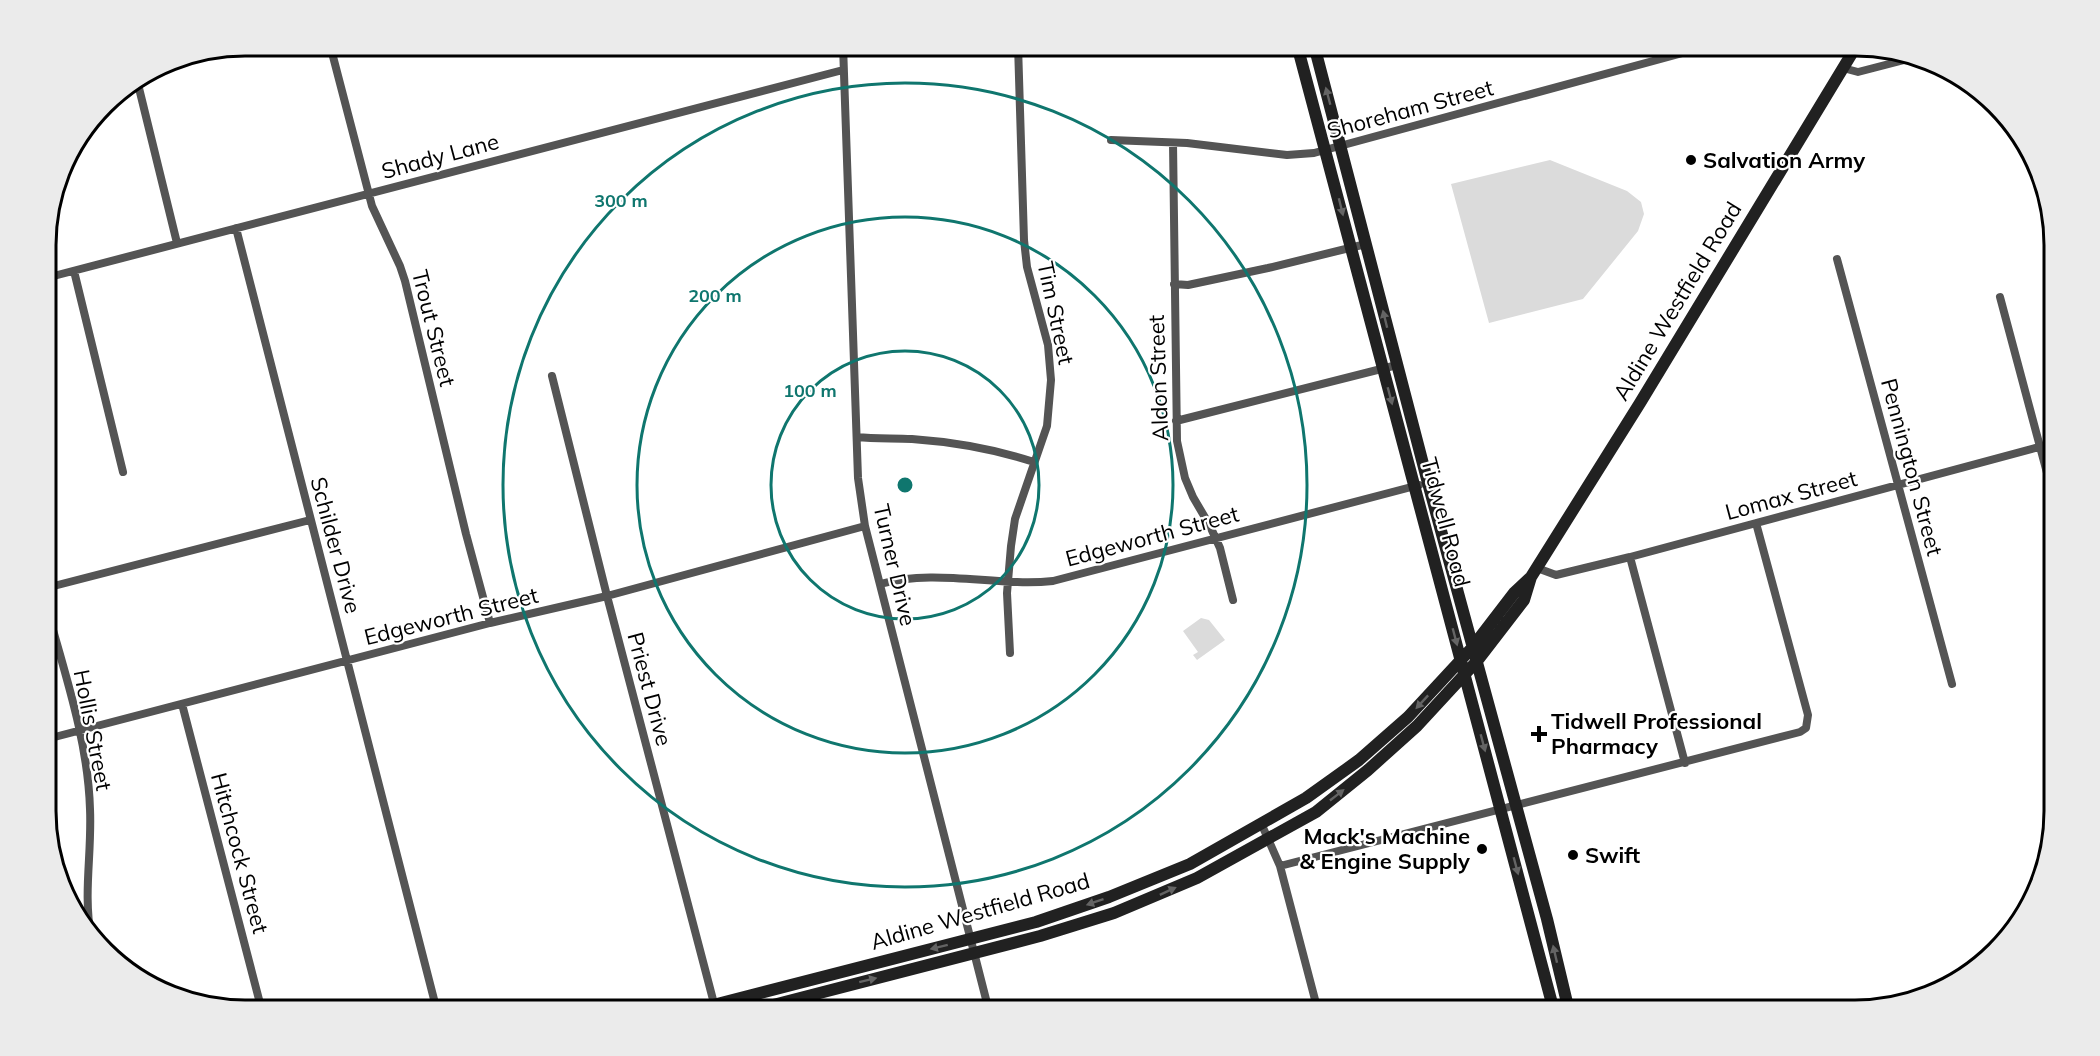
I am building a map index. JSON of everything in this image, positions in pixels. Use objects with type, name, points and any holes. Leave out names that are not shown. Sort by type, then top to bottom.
[{"type":"main road","name":"Tidwell Road","points":[[1300,56],[1551,1000]]},
{"type":"main road","name":"Tidwell Road","points":[[1317,56],[1428,483],[1547,919],[1566,1000]]},
{"type":"main road","name":"Aldine Westfield Road","points":[[791,1000],[1040,936],[1135,905],[1197,878],[1316,812],[1368,770],[1417,726],[1477,661],[1524,600],[1534,573],[1850,56]]},
{"type":"main road","name":"Aldine Westfield Road","points":[[742,1000],[839,971],[1036,922],[1130,889],[1190,864],[1307,797],[1359,760],[1408,717],[1473,646],[1514,593],[1534,573]]},
{"type":"main road","points":[[1359,760],[1368,770]]},
{"type":"main road","points":[[1531,921],[1547,919]]},
{"type":"main road","points":[[839,971],[843,986]]},
{"type":"street","name":"Trout Street","points":[[333,56],[375,215],[405,280],[466,534],[490,623]]},
{"type":"street","name":"Turner Drive","points":[[843,56],[858,478],[865,526],[986,1000]]},
{"type":"street","name":"Tim Street","points":[[1010,654],[1007,582],[1016,519],[1034,462],[1043,443],[1047,426],[1051,380],[1048,345],[1027,267],[1024,240],[1018,56]]},
{"type":"street","name":"Shoreham Street","points":[[1111,140],[1187,143],[1287,155],[1326,150],[1672,56]]},
{"type":"street","points":[[1843,68],[1858,72],[1900,61]]},
{"type":"street","name":"Shady Lane","points":[[56,275],[843,70]]},
{"type":"street","points":[[139,87],[177,243]]},
{"type":"street","name":"Aldon Street","points":[[1173,143],[1176,421],[1180,461],[1185,478],[1216,538],[1233,600]]},
{"type":"street","name":"Schilder Drive","points":[[236,228],[434,1000]]},
{"type":"street","points":[[1174,284],[1188,285],[1366,244]]},
{"type":"street","name":"Pennington Street","points":[[1838,258],[1952,684]]},
{"type":"street","points":[[74,271],[123,472]]},
{"type":"street","points":[[2000,297],[2044,461]]},
{"type":"street","points":[[1176,421],[1397,365]]},
{"type":"street","name":"Priest Drive","points":[[552,376],[713,1000]]},
{"type":"street","points":[[857,437],[911,439],[987,448],[1034,462]]},
{"type":"street","name":"Lomax Street","points":[[1534,573],[1556,575],[1630,557],[2044,445]]},
{"type":"street","name":"Edgeworth Street","points":[[880,584],[892,580],[922,578],[971,578],[1026,583],[1053,581],[1428,483]]},
{"type":"street","points":[[56,585],[310,520]]},
{"type":"street","points":[[1280,866],[1685,763],[1800,732],[1806,728],[1808,715],[1756,523]]},
{"type":"street","name":"Edgeworth Street","points":[[56,737],[490,623],[607,596],[865,526]]},
{"type":"street","points":[[1630,557],[1685,763]]},
{"type":"street","name":"Hollis Street","points":[[56,642],[87,765],[90,810],[87,900],[89,918]]},
{"type":"street","name":"Hitchcock Street","points":[[182,704],[259,1000]]},
{"type":"street","points":[[1262,823],[1280,866],[1315,1000]]},
{"type":"shaded area","points":[[1550,160],[1627,191],[1641,202],[1644,214],[1638,231],[1583,299],[1489,323],[1451,184]]},
{"type":"shaded area","points":[[1201,618],[1209,620],[1225,640],[1197,660],[1193,655],[1198,652],[1183,631]]},
{"type":"place","name":"Salvation Army","points":[[1691,160]]},
{"type":"place","name":"Tidwell Professional Pharmacy","points":[[1539,734]]},
{"type":"place","name":"Mack's Machine & Engine Supply","points":[[1482,849]]},
{"type":"place","name":"Swift","points":[[1573,855]]}]
